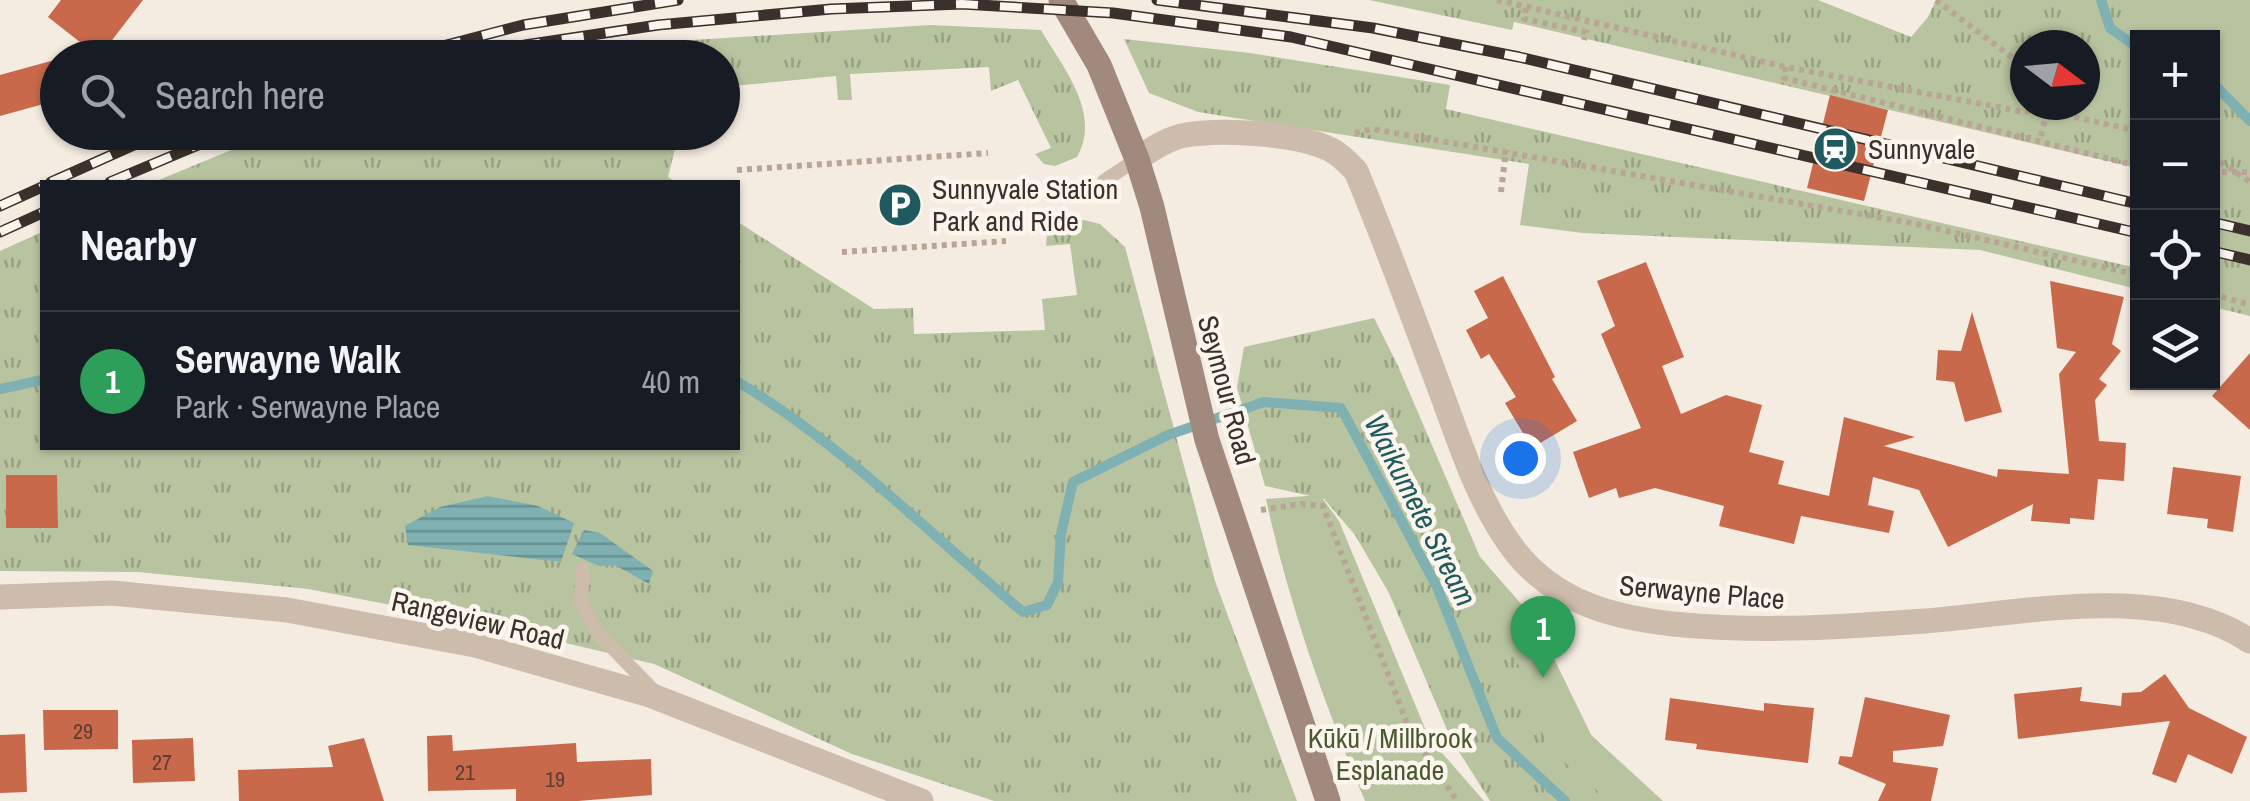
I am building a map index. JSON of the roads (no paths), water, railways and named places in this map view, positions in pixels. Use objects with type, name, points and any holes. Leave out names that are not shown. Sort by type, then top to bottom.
[{"type":"main road","name":"Seymour Road","points":[[1061,0],[1099,65],[1137,159],[1207,440],[1328,801]]},
{"type":"street","name":"Serwayne Place","points":[[1137,159],[1177,138],[1230,134],[1310,143],[1330,149],[1356,171],[1466,459],[1494,521],[1534,572],[1564,595],[1600,612],[1644,622],[1734,630],[1794,630],[2144,606],[2208,618],[2250,641]]},
{"type":"street","name":"Rangeview Road","points":[[0,596],[112,593],[287,610],[475,645],[664,700],[921,801]]},
{"type":"lane","points":[[1104,181],[1137,159]]},
{"type":"lane","points":[[583,568],[582,602],[598,633],[664,700]]},
{"type":"water","points":[[488,496],[538,506],[574,523],[561,562],[408,545],[405,526],[440,507]]},
{"type":"water","points":[[584,530],[600,533],[653,571],[649,584],[615,565],[599,566],[572,554]]},
{"type":"waterway","points":[[2101,0],[2110,28],[2130,42]]},
{"type":"waterway","points":[[2220,90],[2250,121]]},
{"type":"waterway","name":"Waikumete Stream","points":[[0,389],[40,380]]},
{"type":"waterway","name":"Waikumete Stream","points":[[740,383],[850,462],[1023,612],[1047,605],[1058,582],[1061,534],[1073,482],[1168,435],[1264,402],[1341,408],[1437,587],[1497,738],[1565,801]]},
{"type":"railway","points":[[466,40],[523,25],[678,0]]},
{"type":"railway","points":[[1157,0],[1373,28],[1519,57],[2130,202]]},
{"type":"railway","points":[[558,40],[658,25],[831,9],[962,4],[1113,13],[1291,37],[2130,231]]},
{"type":"railway","points":[[55,180],[123,150]]},
{"type":"railway","points":[[115,180],[186,150]]},
{"type":"railway","points":[[0,206],[40,188]]},
{"type":"railway","points":[[0,232],[40,214]]},
{"type":"railway","points":[[2220,224],[2250,231]]},
{"type":"railway","points":[[2220,253],[2250,260]]},
{"type":"place","name":"Sunnyvale","points":[[1835,149]]},
{"type":"place","name":"Sunnyvale Station Park and Ride","points":[[900,205]]},
{"type":"place","name":"Serwayne Walk","points":[[1543,678]]},
{"type":"park label","name":"Kūkū / Millbrook Esplanade","points":[[1390,754]]}]
